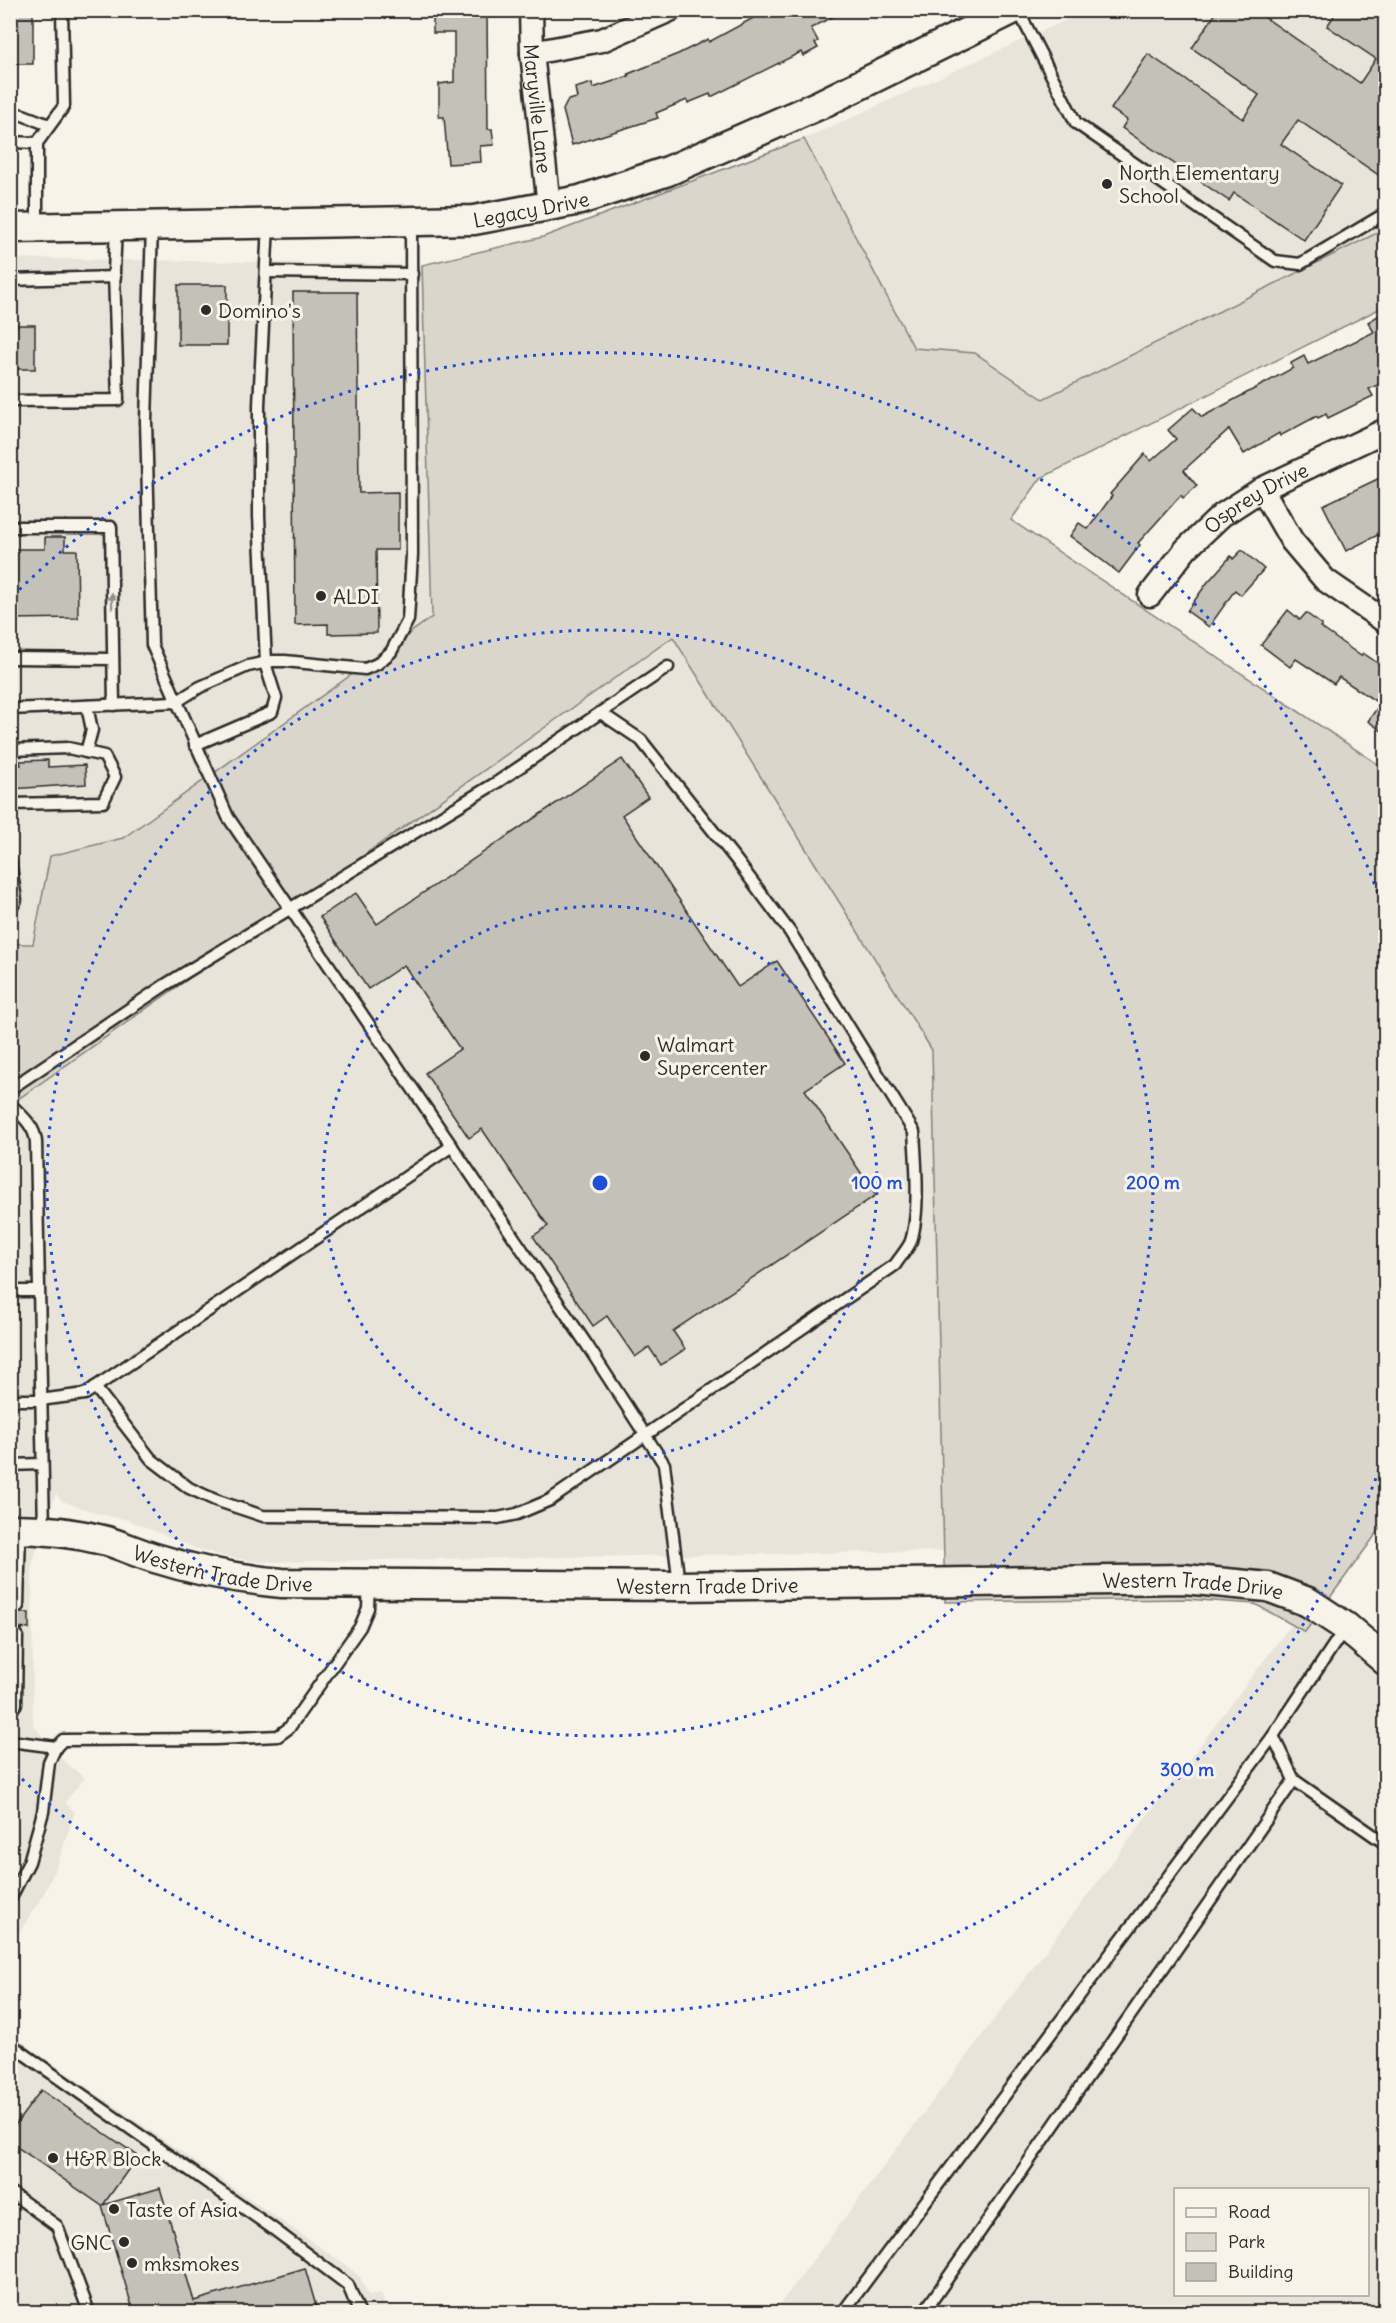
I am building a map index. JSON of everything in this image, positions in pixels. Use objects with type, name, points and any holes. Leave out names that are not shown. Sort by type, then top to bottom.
[{"type":"street","name":"Maryville Lane","points":[[531,10],[532,52],[549,206]]},
{"type":"street","points":[[532,52],[602,40],[670,10]]},
{"type":"street","name":"Legacy Drive","points":[[24,228],[474,220],[580,200],[668,171],[819,105],[996,14]]},
{"type":"street","name":"Osprey Drive","points":[[1150,595],[1186,549],[1222,515],[1262,489],[1386,430]]},
{"type":"street","points":[[1262,489],[1292,541],[1325,579],[1386,622]]},
{"type":"street","name":"Western Trade Drive","points":[[25,1529],[106,1541],[156,1558],[240,1579],[282,1582],[679,1586],[1184,1579],[1268,1587],[1308,1602],[1346,1627],[1386,1661]]},
{"type":"lane","points":[[24,228],[37,143],[64,106],[62,10]]},
{"type":"lane","points":[[1018,10],[1076,123],[1275,261],[1300,264],[1386,213]]},
{"type":"lane","points":[[10,113],[23,115],[50,125]]},
{"type":"lane","points":[[10,142],[37,143]]},
{"type":"lane","points":[[10,709],[176,702],[200,687],[248,666],[285,661],[365,669],[377,664],[391,652],[408,620],[412,555],[411,221]]},
{"type":"lane","points":[[195,745],[272,711],[276,698],[265,663],[260,516],[259,405],[268,224]]},
{"type":"lane","points":[[10,401],[118,400],[116,226]]},
{"type":"lane","points":[[152,226],[146,421],[152,645],[228,817],[452,1146],[664,1464],[679,1586]]},
{"type":"lane","points":[[266,272],[412,274]]},
{"type":"lane","points":[[10,280],[115,277]]},
{"type":"lane","points":[[10,527],[111,527],[114,705]]},
{"type":"lane","points":[[10,658],[113,659]]},
{"type":"lane","points":[[10,1089],[165,985],[499,781],[668,667]]},
{"type":"lane","points":[[86,752],[92,730],[87,706]]},
{"type":"lane","points":[[95,1387],[151,1459],[189,1488],[215,1500],[263,1516],[498,1518],[517,1514],[550,1500],[895,1264],[910,1244],[914,1226],[916,1163],[914,1132],[790,932],[737,861],[640,740],[601,713]]},
{"type":"lane","points":[[10,750],[68,748],[104,756],[115,777],[103,802],[10,804]]},
{"type":"lane","points":[[10,860],[16,900],[10,911]]},
{"type":"lane","points":[[10,1104],[36,1134],[41,1464],[25,1529],[15,1588],[18,1606]]},
{"type":"lane","points":[[10,1400],[40,1400],[85,1394],[452,1146]]},
{"type":"lane","points":[[10,1291],[38,1291]]},
{"type":"lane","points":[[10,1465],[41,1464]]},
{"type":"lane","points":[[10,1899],[15,1880],[29,1862],[43,1812],[49,1762],[56,1747],[63,1740],[216,1739],[278,1736],[289,1728],[360,1627],[368,1608],[369,1583]]},
{"type":"lane","points":[[845,2312],[1273,1736],[1346,1627]]},
{"type":"lane","points":[[10,1712],[15,1704],[17,1635]]},
{"type":"lane","points":[[1273,1736],[1294,1780],[1386,1844]]},
{"type":"lane","points":[[10,1740],[56,1747]]},
{"type":"lane","points":[[924,2313],[1294,1780]]},
{"type":"lane","points":[[10,2044],[262,2221],[348,2285],[359,2313]]},
{"type":"lane","points":[[10,2192],[57,2226],[89,2313]]},
{"type":"shaded area","name":"North Elementary School","points":[[1082,11],[1385,11],[1385,229],[1043,399],[975,353],[914,348],[804,139]]},
{"type":"shaded area","points":[[11,258],[422,265],[432,618],[122,838],[50,856],[33,944],[11,944]]},
{"type":"shaded area","points":[[673,637],[932,1050],[945,1551],[260,1562],[223,1556],[195,1548],[128,1520],[96,1513],[62,1501],[56,1493],[32,1565],[33,1725],[65,1762],[85,1778],[65,1802],[75,1812],[56,1868],[44,1893],[11,1946],[11,1104]]},
{"type":"shaded area","points":[[1308,1602],[1385,1656],[1385,2312],[774,2312]]},
{"type":"shaded area","points":[[10,2034],[346,2265],[360,2277],[368,2295],[381,2293],[387,2312],[11,2312]]},
{"type":"green space","points":[[804,139],[914,348],[975,353],[1043,399],[1385,229],[1385,306],[1041,478],[1011,520],[1385,769],[1385,1522],[1305,1632],[1255,1604],[1186,1599],[945,1602],[932,1050],[673,637],[11,1104],[11,944],[33,944],[50,856],[123,838],[432,617],[422,265],[543,237]]},
{"type":"building","points":[[10,10],[33,10],[33,64],[10,64]]},
{"type":"building","points":[[433,10],[487,10],[488,129],[492,129],[494,145],[480,146],[481,162],[448,164],[444,117],[439,117],[439,84],[454,82],[454,33],[433,33]]},
{"type":"building","points":[[768,10],[846,10],[811,28],[818,41],[815,43],[818,48],[803,56],[801,52],[711,97],[710,94],[688,103],[687,100],[656,113],[658,118],[572,145],[563,110],[568,100],[577,98],[575,88],[592,83],[593,88],[629,76],[628,74],[708,39],[709,42]]},
{"type":"building","points":[[1218,10],[1254,10],[1360,83],[1376,59],[1327,26],[1338,10],[1386,10],[1386,180],[1298,120],[1281,144],[1341,185],[1304,240],[1234,193],[1229,201],[1122,128],[1127,120],[1111,109],[1148,54],[1243,119],[1259,95],[1192,48]]},
{"type":"building","points":[[178,285],[227,285],[227,345],[178,345]]},
{"type":"building","points":[[293,292],[357,292],[359,493],[398,492],[398,550],[376,550],[377,633],[328,634],[328,624],[295,625]]},
{"type":"building","points":[[1386,311],[1386,381],[1369,389],[1373,396],[1328,418],[1326,414],[1318,418],[1317,416],[1280,436],[1279,433],[1244,454],[1229,429],[1184,470],[1197,486],[1183,498],[1181,495],[1138,543],[1140,545],[1119,573],[1070,536],[1079,523],[1088,529],[1112,496],[1110,494],[1145,454],[1151,461],[1176,439],[1168,430],[1193,408],[1202,417],[1293,368],[1291,363],[1304,356],[1308,364],[1374,332],[1368,322]]},
{"type":"building","points":[[35,325],[35,369],[15,369],[15,348],[10,348],[10,326]]},
{"type":"building","points":[[1386,475],[1386,528],[1377,533],[1378,535],[1346,551],[1323,505]]},
{"type":"building","points":[[45,537],[65,537],[65,550],[77,550],[78,618],[10,619],[10,549],[45,549]]},
{"type":"building","points":[[1242,550],[1264,569],[1241,595],[1235,590],[1209,627],[1187,611],[1207,583],[1231,556],[1233,559]]},
{"type":"building","points":[[1288,610],[1300,620],[1306,613],[1322,625],[1320,627],[1361,656],[1363,653],[1386,669],[1386,734],[1368,721],[1380,704],[1339,677],[1334,684],[1296,659],[1290,667],[1261,645]]},
{"type":"building","name":"Walmart Supercenter","points":[[622,759],[648,797],[622,815],[738,987],[777,961],[845,1063],[805,1090],[876,1195],[673,1331],[685,1349],[661,1365],[649,1347],[635,1357],[607,1316],[593,1326],[533,1236],[548,1226],[482,1129],[469,1138],[425,1073],[460,1049],[404,965],[368,989],[320,917],[356,893],[377,924]]},
{"type":"building","points":[[48,760],[48,767],[85,765],[86,784],[10,789],[10,765],[21,765],[20,761]]},
{"type":"building","points":[[10,1613],[29,1613],[29,1629],[10,1630]]},
{"type":"building","points":[[41,2090],[138,2156],[103,2205],[160,2188],[194,2301],[305,2268],[318,2313],[134,2313],[102,2206],[10,2142],[10,2132]]},
{"type":"place","name":"North Elementary School","points":[[1107,184]]},
{"type":"place","name":"Domino's","points":[[206,310]]},
{"type":"place","name":"ALDI","points":[[321,596]]},
{"type":"place","name":"Walmart Supercenter","points":[[645,1056]]},
{"type":"place","name":"H&R Block","points":[[53,2158]]},
{"type":"place","name":"Taste of Asia","points":[[114,2209]]},
{"type":"place","name":"GNC","points":[[124,2242]]},
{"type":"place","name":"mksmokes","points":[[132,2263]]}]
